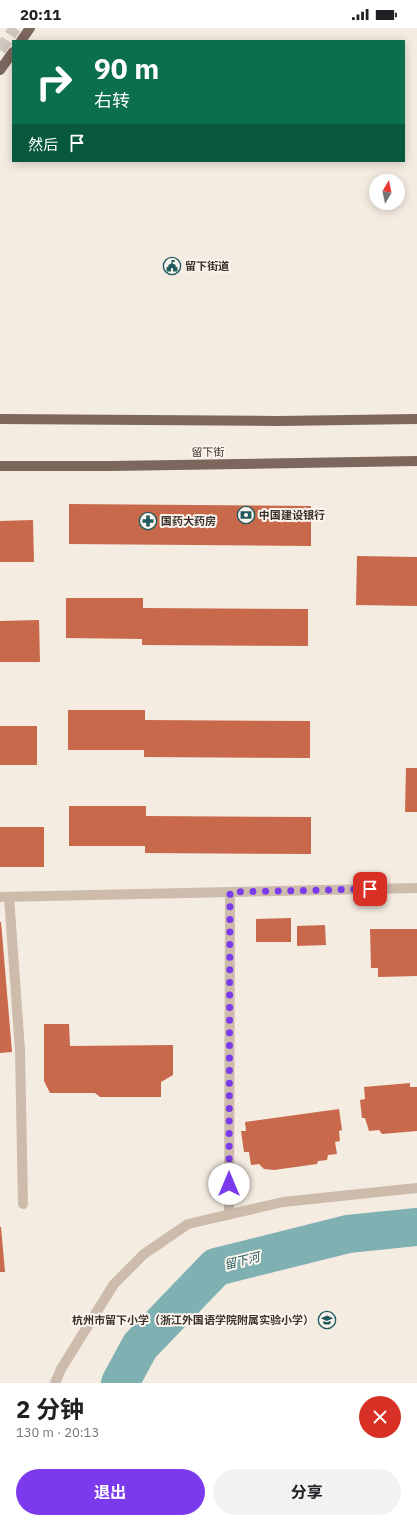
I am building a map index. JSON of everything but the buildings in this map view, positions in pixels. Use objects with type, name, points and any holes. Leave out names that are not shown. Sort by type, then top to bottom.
[{"type":"main road","points":[[22,40],[30,28]]},
{"type":"main road","points":[[0,70],[12,53]]},
{"type":"main road","points":[[0,419],[278,421],[417,419]]},
{"type":"main road","name":"留下街","points":[[0,466],[111,466],[417,461]]},
{"type":"street","points":[[23,1204],[20,1050],[4,897],[417,888]]},
{"type":"street","points":[[229,1215],[230,892]]},
{"type":"street","points":[[55,1383],[61,1369],[114,1284],[144,1254],[188,1224],[283,1202],[417,1188]]},
{"type":"waterway","name":"留下河","points":[[120,1383],[140,1346],[216,1267],[348,1234],[417,1227]]},
{"type":"tunnel","points":[[0,50],[15,28]]},
{"type":"place","name":"留下街道","points":[[172,266]]},
{"type":"place","name":"中国建设银行","points":[[246,515]]},
{"type":"place","name":"国药大药房","points":[[148,521]]},
{"type":"place","name":"杭州市留下小学（浙江外国语学院附属实验小学）","points":[[327,1320]]},
{"type":"route","points":[[229,1184],[230,892],[370,889]]}]
